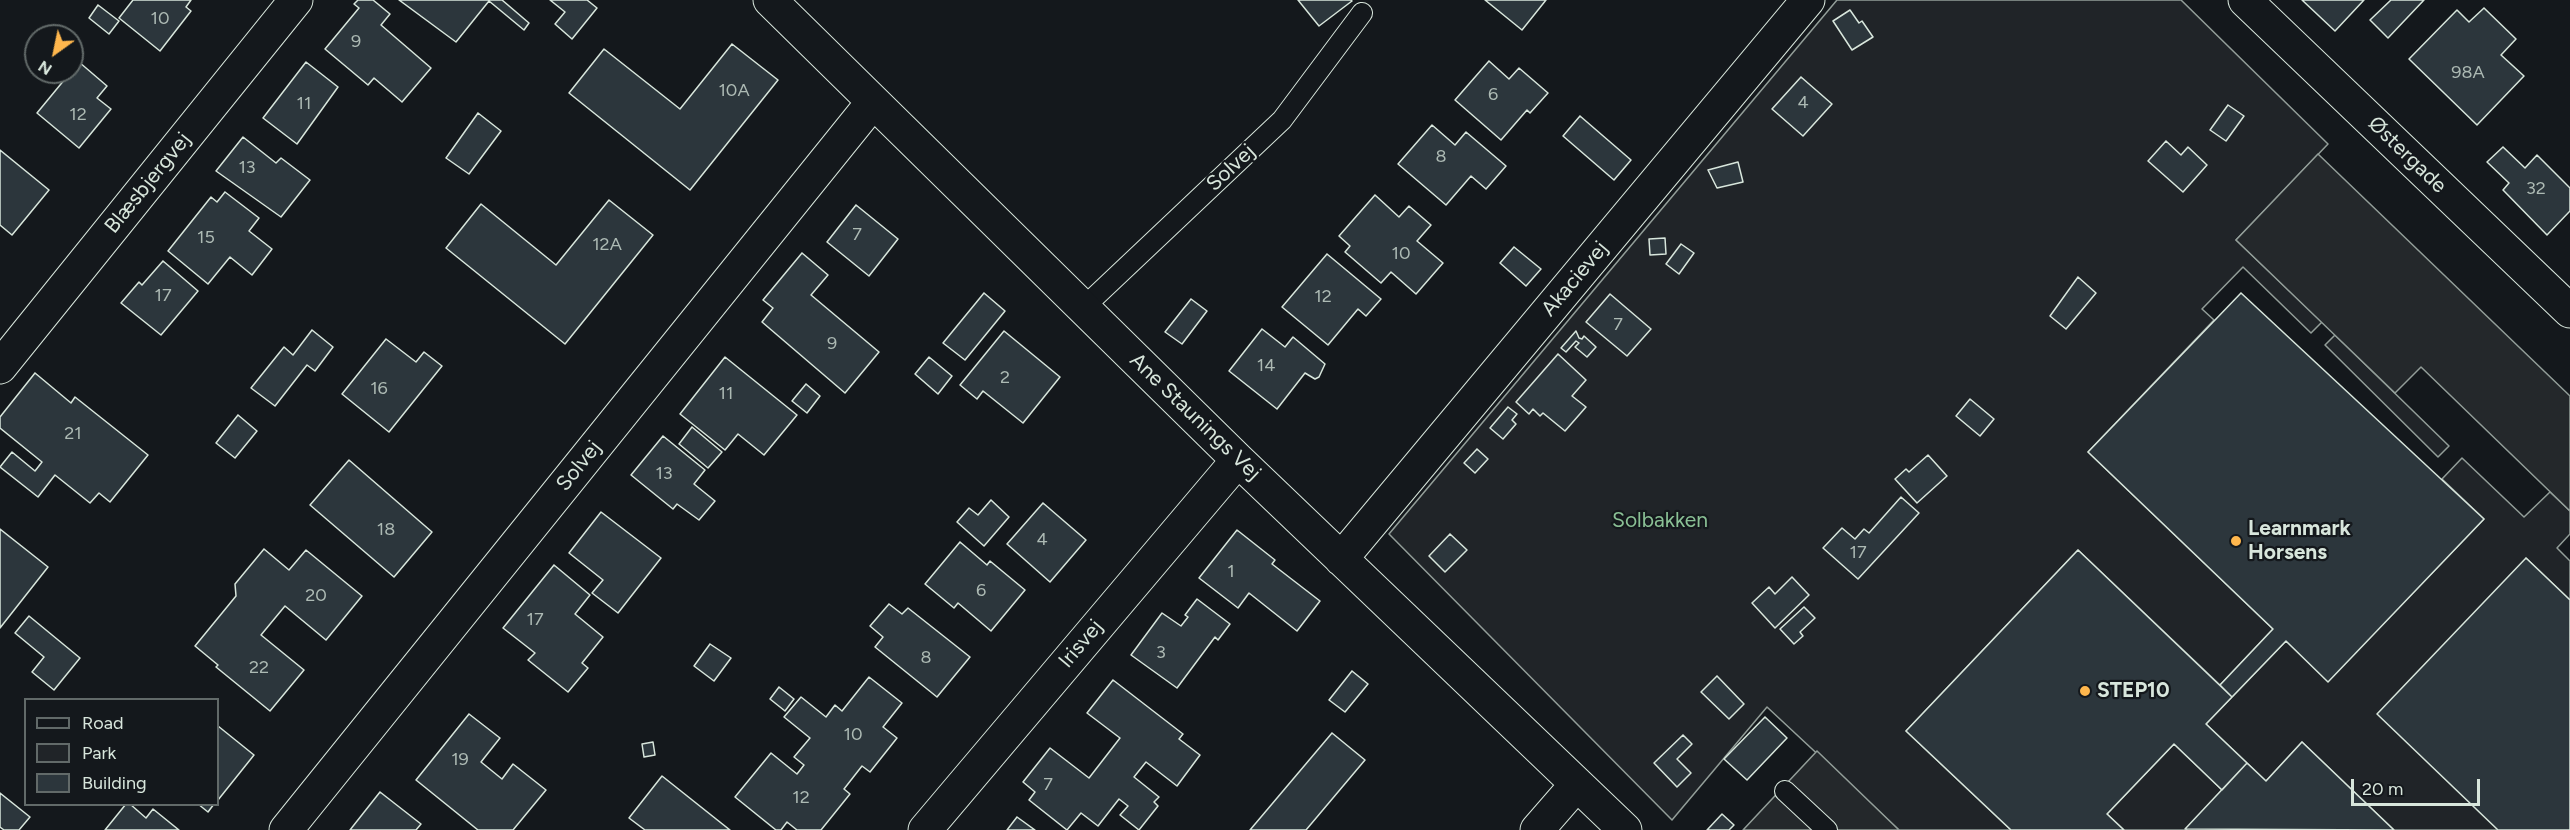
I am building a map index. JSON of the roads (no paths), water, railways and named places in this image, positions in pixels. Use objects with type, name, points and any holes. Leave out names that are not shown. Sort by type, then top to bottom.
[{"type":"street","name":"Blæsbjergvej","points":[[0,367],[296,0]]},
{"type":"street","name":"Ane Staunings Vej","points":[[770,0],[1238,460],[1625,830]]},
{"type":"street","name":"Akacievej","points":[[1341,559],[1808,0]]},
{"type":"street","name":"Østergade","points":[[2245,0],[2567,302]]},
{"type":"street","name":"Solvej","points":[[286,830],[873,102]]},
{"type":"street","name":"Irisvej","points":[[925,830],[1238,460]]},
{"type":"street","points":[[1537,830],[1577,784]]},
{"type":"lane","name":"Solvej","points":[[1083,308],[1282,120],[1362,13]]},
{"type":"lane","points":[[1785,791],[1827,830]]},
{"type":"place","name":"Learnmark Horsens","points":[[2236,541]]},
{"type":"place","name":"STEP10","points":[[2085,691]]},
{"type":"park label","name":"Solbakken","points":[[1660,521]]}]
